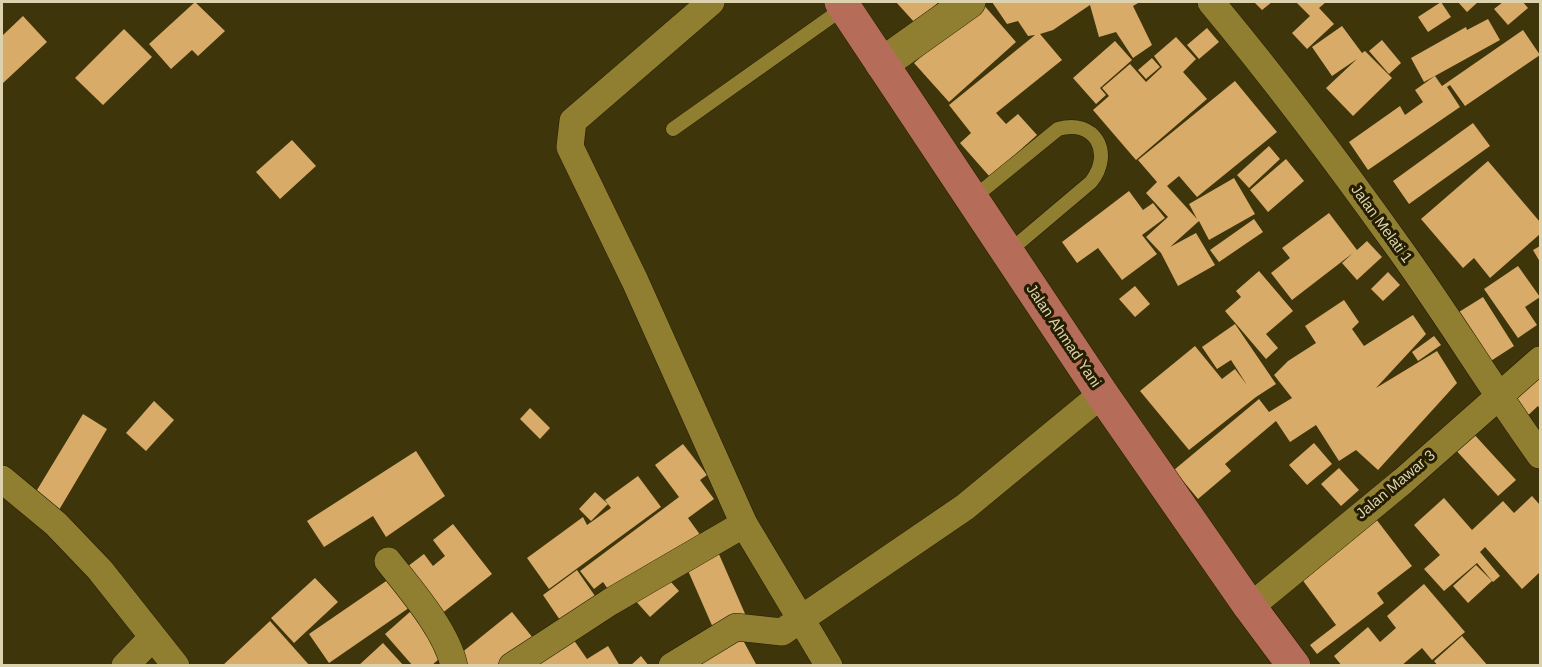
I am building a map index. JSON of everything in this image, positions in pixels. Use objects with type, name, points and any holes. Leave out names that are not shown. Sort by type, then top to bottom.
[{"type":"highway","name":"Jalan Ahmad Yani","points":[[843,4],[1102,394],[1250,607],[1294,666]]},
{"type":"street","points":[[711,2],[573,121],[570,147],[635,281],[744,524],[829,666]]},
{"type":"street","points":[[882,64],[969,2]]},
{"type":"street","name":"Jalan Melati 1","points":[[1211,2],[1272,75],[1400,249],[1540,455]]},
{"type":"street","name":"Jalan Mawar 3","points":[[1250,607],[1403,480],[1540,360]]},
{"type":"street","points":[[672,666],[736,627],[782,632],[965,507],[1102,394]]},
{"type":"street","points":[[2,479],[56,524],[93,562],[176,666]]},
{"type":"street","points":[[512,666],[610,602],[744,524]]},
{"type":"street","points":[[388,561],[424,608],[452,655],[454,666]]},
{"type":"street","points":[[125,666],[153,637]]},
{"type":"lane","points":[[673,129],[843,4]]},
{"type":"lane","points":[[972,199],[1058,129],[1072,125],[1084,128],[1097,141],[1102,153],[1101,169],[1091,182],[1008,253]]},
{"type":"building","points":[[195,2],[225,31],[198,56],[192,50],[171,69],[149,44]]},
{"type":"building","points":[[896,2],[939,2],[915,23]]},
{"type":"building","points":[[992,2],[1140,2],[1133,6],[1152,45],[1133,58],[1116,32],[1099,37],[1090,5],[1053,30],[1040,34],[1062,60],[996,113],[1006,124],[1018,114],[1037,135],[990,177],[960,143],[971,133],[949,105],[1035,35],[1028,36],[1018,21],[1007,24]]},
{"type":"building","points":[[1254,2],[1272,2],[1262,10]]},
{"type":"building","points":[[1296,2],[1326,2],[1319,8],[1334,24],[1307,49],[1292,33],[1310,16]]},
{"type":"building","points":[[1441,2],[1451,17],[1428,32],[1418,17]]},
{"type":"building","points":[[1458,2],[1478,2],[1467,12]]},
{"type":"building","points":[[1503,2],[1523,2],[1528,8],[1508,25],[1494,9]]},
{"type":"building","points":[[982,3],[1016,42],[949,102],[914,63]]},
{"type":"building","points":[[23,16],[47,42],[2,84],[2,36]]},
{"type":"building","points":[[1488,19],[1500,40],[1424,82],[1411,58],[1466,27],[1467,30]]},
{"type":"building","points":[[1342,26],[1362,53],[1365,51],[1392,78],[1353,116],[1326,88],[1357,59],[1332,76],[1312,47]]},
{"type":"building","points":[[1207,28],[1219,42],[1199,59],[1187,45]]},
{"type":"building","points":[[124,29],[152,57],[103,105],[75,78]]},
{"type":"building","points":[[1523,30],[1540,55],[1465,106],[1450,85],[1447,87],[1460,107],[1368,170],[1349,142],[1400,106],[1405,115],[1423,102],[1415,90],[1435,76],[1442,86]]},
{"type":"building","points":[[1176,37],[1196,59],[1183,72],[1207,99],[1136,160],[1093,110],[1109,96],[1102,88],[1130,64],[1146,82],[1162,67],[1154,56]]},
{"type":"building","points":[[1382,40],[1401,63],[1389,74],[1369,51]]},
{"type":"building","points":[[1115,41],[1132,60],[1100,88],[1106,95],[1096,104],[1073,78]]},
{"type":"building","points":[[1152,58],[1160,67],[1146,79],[1138,70]]},
{"type":"building","points":[[1235,81],[1277,132],[1197,197],[1179,176],[1167,186],[1197,219],[1189,204],[1234,178],[1255,214],[1209,240],[1199,221],[1170,247],[1196,233],[1215,265],[1178,286],[1161,253],[1146,237],[1168,217],[1146,193],[1157,182],[1138,160]]},
{"type":"building","points":[[1473,123],[1490,146],[1409,204],[1393,181]]},
{"type":"building","points":[[292,140],[316,166],[280,199],[256,172]]},
{"type":"building","points":[[1269,146],[1280,159],[1249,188],[1237,175]]},
{"type":"building","points":[[1286,159],[1304,181],[1268,212],[1250,190]]},
{"type":"building","points":[[1488,161],[1540,222],[1540,234],[1490,278],[1474,258],[1463,268],[1421,219]]},
{"type":"building","points":[[1129,191],[1143,210],[1153,203],[1165,218],[1142,235],[1157,254],[1122,280],[1098,248],[1077,263],[1062,242]]},
{"type":"building","points":[[1329,213],[1357,250],[1367,241],[1382,257],[1357,280],[1342,263],[1353,253],[1292,300],[1271,273],[1290,258],[1282,248]]},
{"type":"building","points":[[1254,219],[1263,232],[1219,262],[1210,250]]},
{"type":"building","points":[[1540,246],[1540,262],[1533,250]]},
{"type":"building","points":[[1518,266],[1540,297],[1525,307],[1537,325],[1518,338],[1484,289]]},
{"type":"building","points":[[1259,271],[1293,311],[1266,334],[1278,348],[1266,359],[1225,311],[1241,297],[1236,291]]},
{"type":"building","points":[[1388,272],[1400,285],[1383,301],[1371,289]]},
{"type":"building","points":[[1135,286],[1150,304],[1135,317],[1119,299]]},
{"type":"building","points":[[1483,297],[1514,346],[1483,366],[1451,317]]},
{"type":"building","points":[[1344,300],[1359,322],[1352,329],[1364,346],[1413,315],[1426,334],[1376,388],[1437,351],[1457,383],[1378,470],[1356,450],[1339,461],[1316,425],[1290,442],[1276,421],[1225,464],[1231,471],[1198,499],[1174,470],[1259,399],[1269,412],[1292,398],[1274,375],[1288,361],[1316,343],[1305,326]]},
{"type":"building","points":[[1235,324],[1276,384],[1189,450],[1140,391],[1195,346],[1222,379],[1235,369],[1247,385],[1231,360],[1217,369],[1202,347]]},
{"type":"building","points":[[1434,336],[1441,345],[1418,361],[1412,352]]},
{"type":"building","points":[[1540,376],[1540,409],[1538,406],[1524,419],[1510,403]]},
{"type":"building","points":[[154,401],[174,420],[146,451],[126,433]]},
{"type":"building","points":[[530,408],[550,428],[540,439],[520,419]]},
{"type":"building","points":[[83,414],[107,429],[59,510],[34,495]]},
{"type":"building","points":[[1471,431],[1516,480],[1498,496],[1453,447]]},
{"type":"building","points":[[1314,443],[1332,464],[1307,485],[1289,465]]},
{"type":"building","points":[[683,444],[707,475],[700,480],[714,499],[688,518],[701,536],[612,595],[603,582],[594,589],[580,571],[679,497],[655,465]]},
{"type":"building","points":[[416,451],[445,496],[386,537],[373,516],[324,547],[307,521]]},
{"type":"building","points":[[1339,468],[1359,490],[1341,506],[1321,484]]},
{"type":"building","points":[[638,476],[661,507],[549,589],[527,558],[583,517],[587,525],[611,508],[605,500]]},
{"type":"building","points":[[595,492],[608,504],[591,521],[579,509]]},
{"type":"building","points":[[1532,496],[1540,505],[1540,572],[1522,589],[1485,547],[1480,552],[1500,576],[1493,582],[1477,563],[1444,591],[1424,569],[1440,555],[1414,525],[1444,498],[1472,530],[1503,501],[1514,513]]},
{"type":"building","points":[[1376,519],[1412,566],[1377,593],[1384,603],[1317,654],[1310,645],[1336,625],[1301,578]]},
{"type":"building","points":[[453,524],[492,574],[436,618],[399,573],[424,554],[433,566],[445,556],[433,540]]},
{"type":"building","points":[[718,552],[746,616],[714,630],[686,566]]},
{"type":"building","points":[[1476,565],[1492,581],[1468,603],[1453,586]]},
{"type":"building","points":[[577,570],[595,596],[560,620],[543,595]]},
{"type":"building","points":[[663,573],[679,591],[650,617],[634,599]]},
{"type":"building","points":[[395,575],[416,603],[329,663],[309,634]]},
{"type":"building","points":[[315,578],[338,602],[294,643],[271,618]]},
{"type":"building","points":[[1424,584],[1465,632],[1432,660],[1422,648],[1401,666],[1342,666],[1334,656],[1368,627],[1380,642],[1396,628],[1387,616]]},
{"type":"building","points":[[411,611],[447,652],[431,666],[413,666],[385,634]]},
{"type":"building","points":[[512,612],[533,638],[497,666],[460,666],[455,658]]},
{"type":"building","points":[[270,621],[310,666],[222,666]]},
{"type":"building","points":[[738,631],[757,666],[704,666],[697,653]]},
{"type":"building","points":[[571,636],[587,659],[608,646],[620,666],[525,666]]},
{"type":"building","points":[[1462,636],[1488,666],[1438,666],[1434,661]]},
{"type":"building","points":[[383,643],[404,666],[358,666]]},
{"type":"building","points":[[641,656],[649,666],[630,666]]}]
